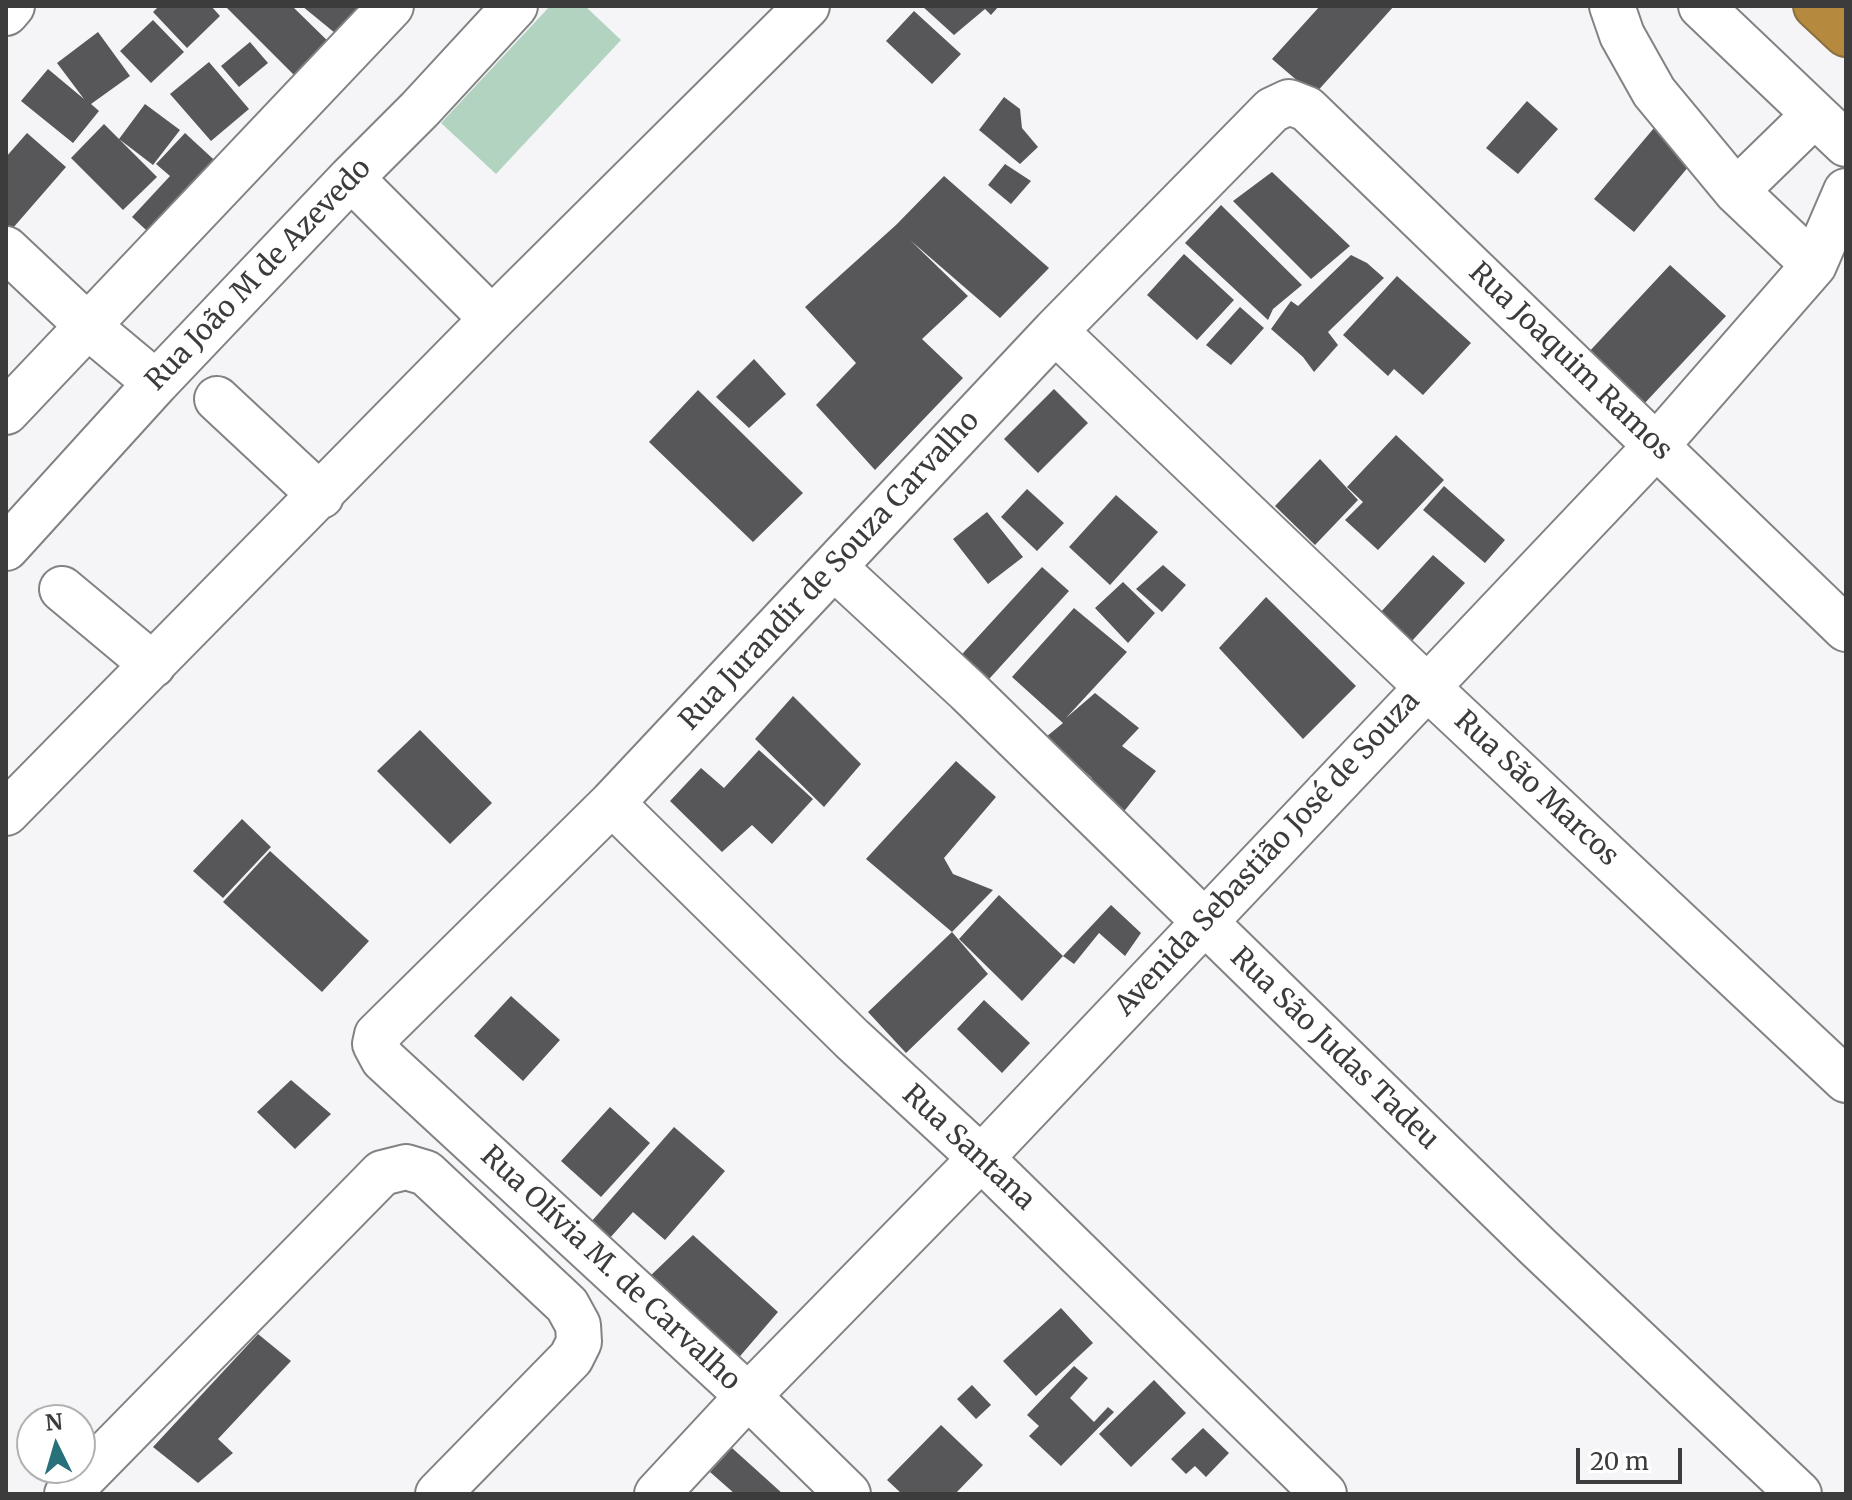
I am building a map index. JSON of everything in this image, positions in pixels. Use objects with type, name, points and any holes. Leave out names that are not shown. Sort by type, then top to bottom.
[{"type":"highway","points":[[1816,6],[1846,34]]},
{"type":"street","points":[[6,13],[12,6]]},
{"type":"street","points":[[6,412],[391,6]]},
{"type":"street","name":"Rua João M de Azevedo","points":[[6,548],[156,383],[515,6]]},
{"type":"street","points":[[1612,6],[1622,35],[1654,92],[1736,191],[1814,265]]},
{"type":"street","points":[[1701,6],[1846,144]]},
{"type":"street","points":[[6,813],[321,496],[784,13]]},
{"type":"street","name":"Rua Jurandir de Souza Carvalho","points":[[375,1044],[384,1026],[612,803],[1055,331],[1272,110],[1289,102]]},
{"type":"street","name":"Rua Joaquim Ramos","points":[[1289,102],[1307,109],[1846,629]]},
{"type":"street","points":[[1736,191],[1814,115]]},
{"type":"street","points":[[351,178],[492,319]]},
{"type":"street","name":"Avenida Sebastião José de Souza","points":[[657,1494],[748,1396],[981,1158],[1657,445],[1814,265],[1846,191]]},
{"type":"street","points":[[6,249],[89,327],[156,383]]},
{"type":"street","name":"Rua São Marcos","points":[[1055,331],[1427,687],[1846,1080]]},
{"type":"street","points":[[217,399],[321,496]]},
{"type":"street","name":"Rua São Judas Tadeu","points":[[835,568],[968,691],[1203,923],[1799,1494]]},
{"type":"street","points":[[62,589],[153,665]]},
{"type":"street","name":"Rua Santana","points":[[612,803],[1324,1494]]},
{"type":"street","name":"Rua Olívia M. de Carvalho","points":[[375,1044],[383,1059],[748,1396],[848,1494]]},
{"type":"street","points":[[67,1494],[382,1173],[406,1167],[426,1173],[567,1305],[578,1325],[579,1342],[571,1358],[438,1494]]},
{"type":"green space","points":[[550,6],[585,6],[621,40],[496,174],[441,123]]},
{"type":"building","points":[[159,6],[211,6],[220,16],[187,48],[153,12]]},
{"type":"building","points":[[225,6],[292,6],[338,51],[304,85]]},
{"type":"building","points":[[302,6],[375,6],[346,42]]},
{"type":"building","points":[[922,6],[999,6],[991,15],[985,9],[954,35]]},
{"type":"building","points":[[1320,6],[1394,6],[1314,95],[1272,59]]},
{"type":"building","points":[[914,11],[961,54],[932,84],[886,41]]},
{"type":"building","points":[[153,20],[184,52],[151,83],[120,51]]},
{"type":"building","points":[[98,32],[130,76],[91,104],[99,111],[73,143],[21,101],[48,69],[84,99],[57,63]]},
{"type":"building","points":[[250,42],[268,63],[239,87],[221,66]]},
{"type":"building","points":[[209,62],[249,109],[211,141],[170,94]]},
{"type":"building","points":[[1004,97],[1020,109],[1022,128],[1038,147],[1020,164],[979,130]]},
{"type":"building","points":[[1527,101],[1558,129],[1518,174],[1486,148]]},
{"type":"building","points":[[145,104],[180,130],[153,165],[119,139]]},
{"type":"building","points":[[104,124],[157,177],[123,210],[71,158]]},
{"type":"building","points":[[1654,128],[1694,160],[1634,232],[1594,199]]},
{"type":"building","points":[[27,133],[66,167],[6,236],[6,157]]},
{"type":"building","points":[[185,133],[224,169],[158,241],[132,217],[170,176],[156,164]]},
{"type":"building","points":[[1005,164],[1031,181],[1011,204],[988,185]]},
{"type":"building","points":[[1272,172],[1350,246],[1311,279],[1233,201]]},
{"type":"building","points":[[944,176],[1049,268],[1000,318],[910,240],[968,296],[922,339],[963,378],[875,470],[816,405],[856,363],[805,307],[896,225]]},
{"type":"building","points":[[1221,205],[1302,285],[1273,309],[1268,320],[1185,243]]},
{"type":"building","points":[[1184,254],[1234,300],[1197,340],[1147,295]]},
{"type":"building","points":[[1351,255],[1367,263],[1384,278],[1328,332],[1338,345],[1314,372],[1303,357],[1271,329],[1291,301],[1298,306]]},
{"type":"building","points":[[1670,265],[1726,316],[1643,405],[1587,354]]},
{"type":"building","points":[[1397,276],[1471,343],[1423,395],[1394,369],[1388,376],[1343,335]]},
{"type":"building","points":[[1240,307],[1264,328],[1231,365],[1206,345]]},
{"type":"building","points":[[754,359],[786,394],[749,428],[716,397]]},
{"type":"building","points":[[1054,389],[1088,423],[1038,473],[1004,439]]},
{"type":"building","points":[[698,390],[803,493],[753,542],[649,442]]},
{"type":"building","points":[[1396,435],[1444,480],[1378,550],[1345,520],[1363,502],[1347,487]]},
{"type":"building","points":[[1320,459],[1358,500],[1315,545],[1275,506]]},
{"type":"building","points":[[1444,486],[1505,540],[1485,563],[1423,510]]},
{"type":"building","points":[[1027,489],[1064,523],[1037,551],[1001,517]]},
{"type":"building","points":[[1116,495],[1158,532],[1110,585],[1069,547]]},
{"type":"building","points":[[987,512],[1023,557],[988,584],[953,539]]},
{"type":"building","points":[[1433,555],[1465,583],[1411,642],[1379,614]]},
{"type":"building","points":[[1163,565],[1186,585],[1162,612],[1136,589]]},
{"type":"building","points":[[1042,567],[1069,591],[980,689],[953,664]]},
{"type":"building","points":[[1123,582],[1155,613],[1128,643],[1095,608]]},
{"type":"building","points":[[1266,597],[1356,686],[1303,739],[1219,648]]},
{"type":"building","points":[[1074,608],[1127,652],[1066,718],[1095,693],[1139,728],[1122,746],[1156,771],[1114,824],[1079,793],[1092,778],[1046,737],[1063,723],[1012,677]]},
{"type":"building","points":[[793,696],[861,764],[824,807],[755,739]]},
{"type":"building","points":[[420,730],[492,803],[450,844],[377,771]]},
{"type":"building","points":[[759,750],[813,799],[772,844],[752,825],[722,852],[670,801],[701,768],[724,788]]},
{"type":"building","points":[[956,761],[996,797],[944,858],[953,874],[993,890],[952,932],[866,859]]},
{"type":"building","points":[[242,819],[271,847],[223,898],[193,871]]},
{"type":"building","points":[[270,851],[369,941],[322,992],[223,902]]},
{"type":"building","points":[[999,895],[1063,956],[1022,1001],[959,939]]},
{"type":"building","points":[[1111,905],[1141,933],[1125,956],[1099,933],[1074,964],[1063,956]]},
{"type":"building","points":[[952,932],[988,974],[906,1053],[868,1012]]},
{"type":"building","points":[[511,996],[560,1040],[523,1081],[474,1036]]},
{"type":"building","points":[[984,1000],[1030,1043],[1002,1073],[957,1029]]},
{"type":"building","points":[[291,1080],[331,1114],[295,1149],[257,1112]]},
{"type":"building","points":[[610,1107],[650,1143],[601,1197],[561,1161]]},
{"type":"building","points":[[674,1127],[725,1171],[665,1240],[633,1212],[609,1239],[591,1222]]},
{"type":"building","points":[[693,1235],[778,1312],[735,1362],[648,1278]]},
{"type":"building","points":[[1061,1308],[1093,1343],[1036,1396],[1003,1361]]},
{"type":"building","points":[[258,1334],[291,1361],[218,1439],[233,1453],[198,1483],[153,1447]]},
{"type":"building","points":[[1074,1366],[1088,1378],[1070,1398],[1094,1422],[1108,1407],[1114,1412],[1061,1466],[1029,1436],[1039,1426],[1027,1415]]},
{"type":"building","points":[[1154,1380],[1186,1413],[1131,1467],[1099,1434]]},
{"type":"building","points":[[972,1385],[991,1405],[976,1419],[957,1399]]},
{"type":"building","points":[[941,1425],[983,1465],[955,1494],[902,1494],[887,1480]]},
{"type":"building","points":[[1203,1428],[1229,1453],[1206,1477],[1195,1466],[1186,1474],[1171,1459]]},
{"type":"building","points":[[732,1448],[783,1494],[735,1494],[710,1472]]}]
